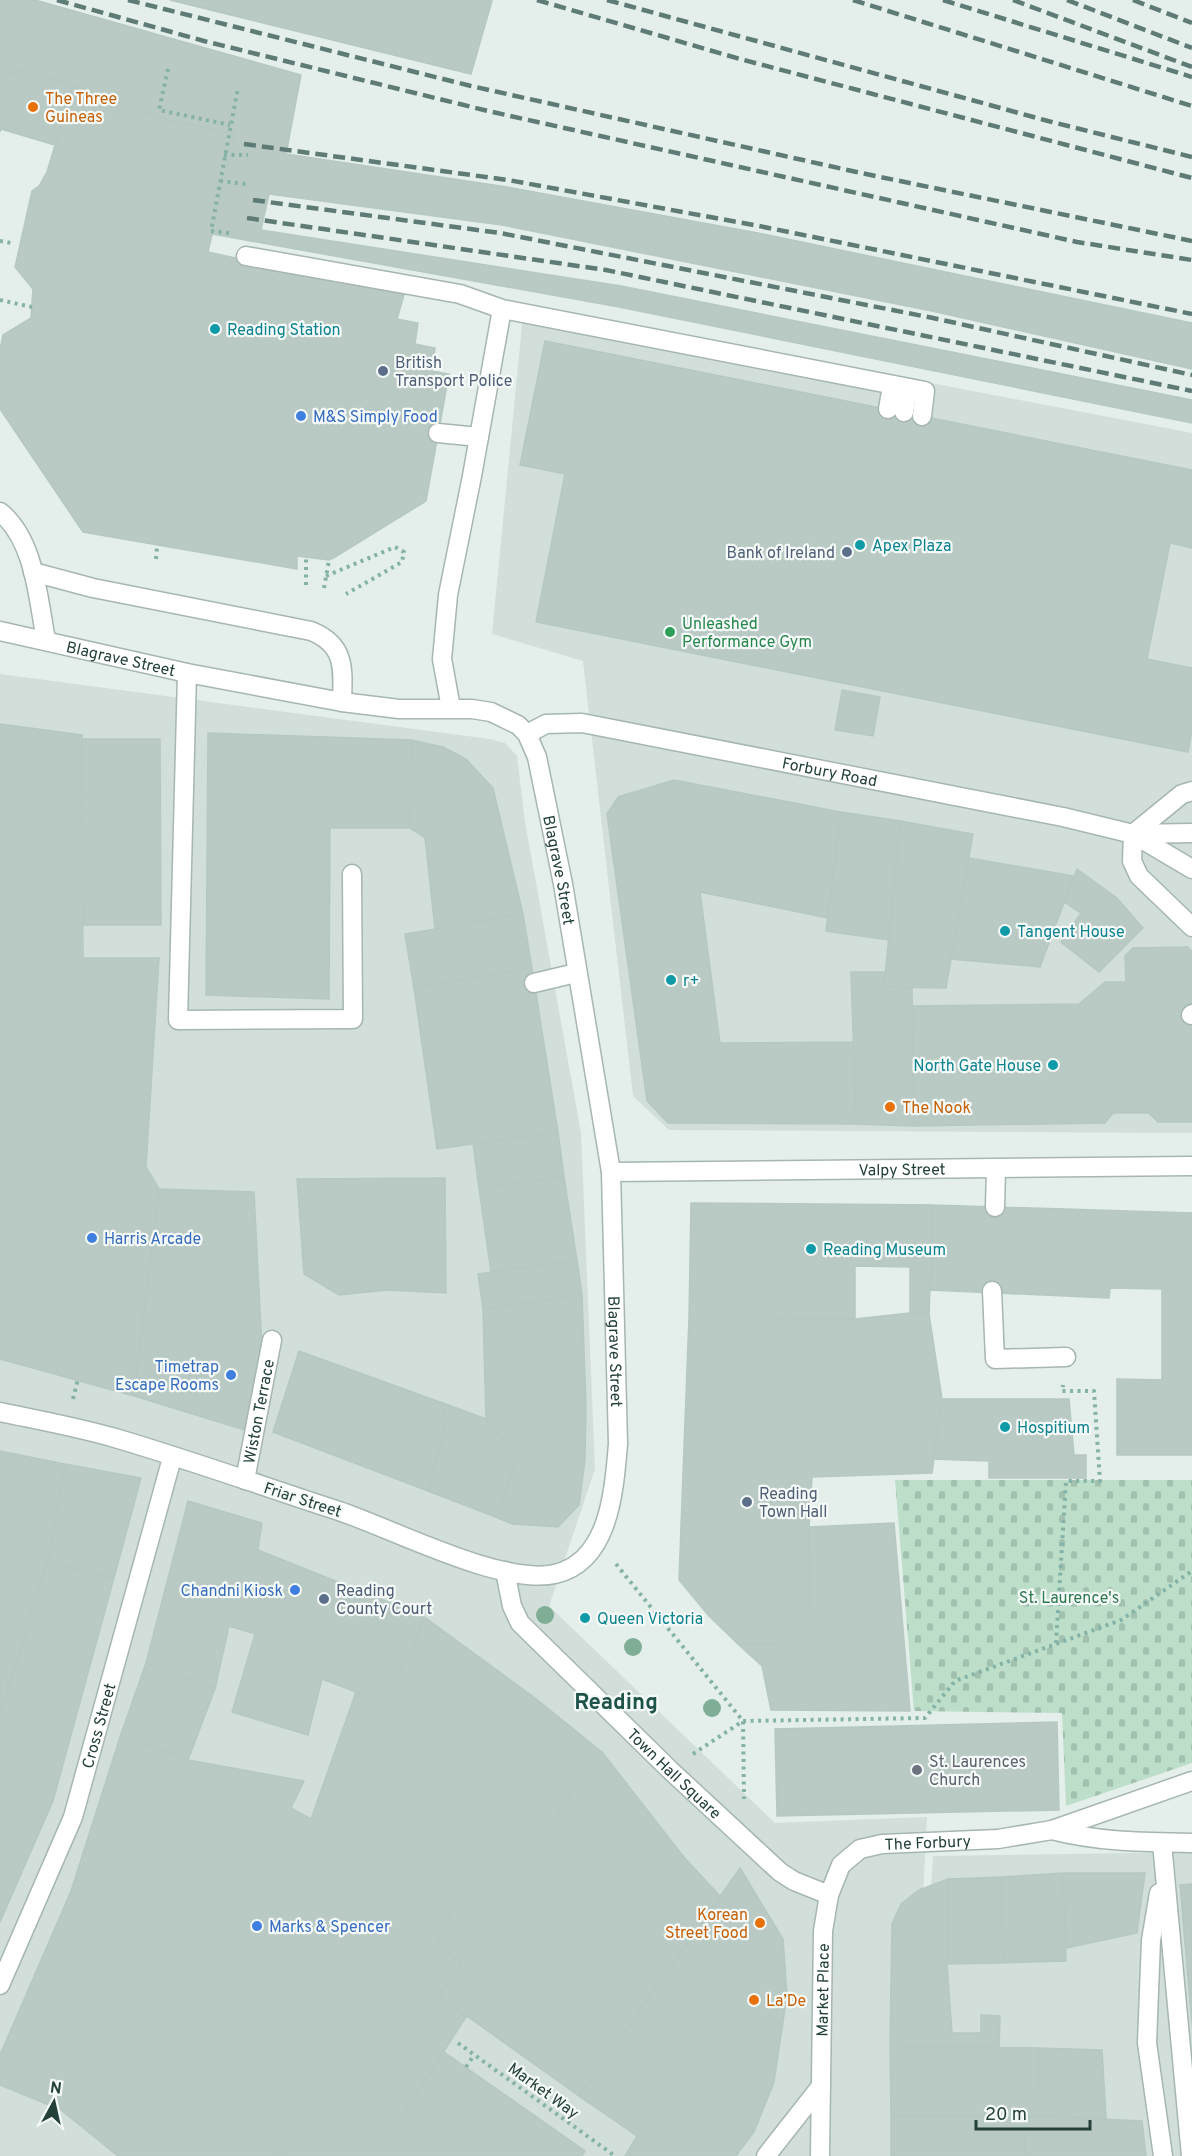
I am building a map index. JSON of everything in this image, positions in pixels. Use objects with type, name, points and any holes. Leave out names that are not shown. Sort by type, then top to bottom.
[{"type":"street","points":[[246,256],[460,294],[502,309],[908,388]]},
{"type":"street","points":[[451,708],[442,659],[448,596],[502,309]]},
{"type":"street","points":[[908,388],[905,412],[908,388]]},
{"type":"street","points":[[438,433],[479,437]]},
{"type":"street","points":[[0,512],[14,527],[33,572],[46,640]]},
{"type":"street","points":[[33,572],[93,588],[312,631],[325,636],[338,651],[343,673],[342,702]]},
{"type":"street","name":"Blagrave Street","points":[[0,631],[187,673],[342,702],[399,709],[451,708],[491,712],[518,725],[527,734],[537,757],[563,884],[576,973],[611,1172],[618,1444],[614,1488],[596,1545]]},
{"type":"street","points":[[187,673],[178,1020],[353,1019],[352,874]]},
{"type":"street","name":"Forbury Road","points":[[527,734],[546,724],[582,723],[1041,813],[1133,834],[1192,833]]},
{"type":"street","points":[[1192,791],[1182,794],[1133,834],[1132,861],[1139,876],[1192,927]]},
{"type":"street","name":"Forbury Road","points":[[1133,834],[1192,869]]},
{"type":"street","points":[[534,983],[576,973]]},
{"type":"street","name":"Valpy Street","points":[[611,1172],[1192,1166]]},
{"type":"street","points":[[995,1207],[996,1169]]},
{"type":"street","points":[[992,1292],[995,1359],[1066,1357]]},
{"type":"street","name":"Wiston Terrace","points":[[245,1480],[272,1340]]},
{"type":"street","name":"Friar Street","points":[[0,1412],[116,1438],[369,1521],[451,1555],[505,1571],[530,1576],[556,1574],[580,1562],[596,1545]]},
{"type":"street","name":"Cross Street","points":[[0,1985],[73,1817],[172,1458]]},
{"type":"street","name":"Town Hall Square","points":[[505,1571],[512,1606],[520,1623],[745,1840],[794,1881],[829,1895]]},
{"type":"street","name":"The Forbury","points":[[829,1895],[841,1865],[860,1849],[882,1844],[998,1839],[1052,1830],[1192,1780]]},
{"type":"street","name":"The Forbury","points":[[1052,1830],[1122,1842],[1192,1843]]},
{"type":"street","points":[[1162,1843],[1191,2156]]},
{"type":"street","points":[[1163,1871],[1151,1940],[1147,2043],[1163,2156]]},
{"type":"street","name":"Market Place","points":[[820,2156],[824,1931],[829,1895]]},
{"type":"street","points":[[766,2156],[821,2086]]},
{"type":"path","points":[[168,69],[159,110],[230,125]]},
{"type":"path","points":[[231,233],[211,231],[238,88]]},
{"type":"path","points":[[224,155],[248,155]]},
{"type":"path","points":[[220,181],[246,184]]},
{"type":"path","points":[[0,241],[11,243]]},
{"type":"path","points":[[0,300],[32,307]]},
{"type":"path","points":[[156,559],[157,546]]},
{"type":"path","points":[[326,576],[395,547],[404,552],[402,562],[346,594]]},
{"type":"path","points":[[306,558],[306,585]]},
{"type":"path","points":[[324,588],[328,560]]},
{"type":"path","points":[[1056,1643],[1066,1481],[1100,1481],[1094,1391],[1062,1391],[1066,1357]]},
{"type":"path","points":[[596,1545],[613,1561],[743,1720],[745,1840]]},
{"type":"path","points":[[670,1770],[743,1720],[925,1718],[955,1681],[1121,1620],[1192,1571]]},
{"type":"path","name":"Market Way","points":[[458,2043],[615,2156]]},
{"type":"path","points":[[466,2067],[474,2055]]},
{"type":"shaded area","points":[[524,305],[1192,433],[1192,1133],[669,1130],[633,1096],[583,661],[492,634]]},
{"type":"shaded area","points":[[0,674],[490,739],[505,743],[517,756],[525,822],[581,1133],[595,1469],[549,1606],[775,1823],[927,1817],[910,2156],[0,2156]]},
{"type":"shaded area","points":[[1192,1852],[1192,2156],[915,2156],[933,1856]]},
{"type":"green space","name":"St. Laurence's","points":[[895,1480],[1192,1480],[1192,1763],[1066,1806],[1062,1713],[914,1711]]},
{"type":"building","points":[[0,0],[35,0],[301,75],[286,154],[507,187],[758,233],[1192,323],[1192,369],[932,311],[502,225],[269,194],[261,230],[621,286],[1192,400],[1192,423],[619,307],[212,234],[235,134],[168,120],[73,85],[18,69],[16,75],[0,70]]},
{"type":"building","points":[[170,0],[490,0],[492,1],[471,74]]},
{"type":"building","name":"The Three Guineas","points":[[18,69],[73,85],[55,145],[1,129],[0,132],[0,70],[16,75]]},
{"type":"building","name":"Reading Station","points":[[73,85],[168,120],[235,134],[208,252],[404,295],[397,319],[418,323],[415,344],[435,348],[432,371],[449,374],[426,501],[329,560],[297,556],[297,569],[83,532],[0,409],[0,350],[3,335],[31,318],[33,289],[15,267],[32,191],[39,186],[47,172]]},
{"type":"building","name":"Apex Plaza","points":[[545,341],[1192,470],[1192,548],[1170,543],[1147,659],[1192,668],[1192,730],[1188,752],[536,622],[565,474],[520,465]]},
{"type":"building","points":[[842,690],[880,697],[873,736],[835,730]]},
{"type":"building","points":[[0,724],[82,735],[83,958],[159,958],[146,1167],[159,1189],[134,1396],[0,1359]]},
{"type":"building","points":[[208,733],[411,740],[410,828],[330,828],[329,999],[206,995]]},
{"type":"building","points":[[82,739],[160,739],[161,925],[83,925]]},
{"type":"building","points":[[411,740],[443,747],[466,759],[493,788],[523,914],[435,929],[425,838],[410,828]]},
{"type":"building","name":"r+","points":[[674,780],[841,812],[828,918],[700,892],[720,1043],[853,1042],[856,1124],[668,1123],[647,1101],[607,814],[618,797]]},
{"type":"building","points":[[841,812],[900,821],[889,940],[826,931]]},
{"type":"building","points":[[900,821],[973,834],[946,988],[884,987]]},
{"type":"building","name":"Tangent House","points":[[969,858],[1074,876],[1040,967],[951,959]]},
{"type":"building","points":[[1077,869],[1117,898],[1143,928],[1099,972],[1061,942],[1081,913],[1064,902]]},
{"type":"building","points":[[523,914],[532,968],[414,988],[405,934]]},
{"type":"building","name":"North Gate House","points":[[1188,947],[1192,952],[1192,1122],[1158,1122],[1149,1113],[1113,1113],[1105,1123],[914,1126],[912,1006],[1079,1004],[1105,982],[1126,982],[1125,956],[1133,948]]},
{"type":"building","points":[[532,968],[558,1132],[437,1149],[414,988]]},
{"type":"building","points":[[851,972],[886,972],[884,987],[912,987],[914,1126],[856,1124]]},
{"type":"building","points":[[558,1132],[564,1176],[479,1188],[473,1144]]},
{"type":"building","points":[[564,1176],[577,1260],[491,1272],[479,1188]]},
{"type":"building","points":[[445,1178],[446,1293],[387,1290],[339,1295],[304,1274],[297,1179]]},
{"type":"building","points":[[159,1189],[254,1192],[263,1369],[248,1431],[134,1396]]},
{"type":"building","name":"Reading Museum","points":[[691,1203],[933,1205],[929,1314],[910,1313],[910,1267],[855,1266],[855,1319],[689,1317]]},
{"type":"building","points":[[933,1205],[1192,1213],[1192,1455],[1117,1455],[1117,1379],[1162,1380],[1162,1289],[1110,1288],[1109,1298],[931,1290]]},
{"type":"building","points":[[577,1260],[582,1295],[483,1309],[478,1274]]},
{"type":"building","points":[[582,1295],[586,1406],[585,1460],[579,1505],[558,1527],[512,1524],[498,1518],[516,1456],[486,1419],[483,1309]]},
{"type":"building","name":"Reading Town Hall","points":[[910,1313],[929,1314],[942,1399],[932,1473],[812,1477],[809,1527],[808,1645],[738,1644],[709,1616],[679,1580],[689,1317],[855,1319]]},
{"type":"building","points":[[299,1351],[443,1403],[446,1423],[428,1491],[273,1432]]},
{"type":"building","name":"Hospitium","points":[[942,1399],[1069,1399],[1074,1455],[1086,1455],[1086,1478],[989,1478],[989,1461],[932,1459]]},
{"type":"building","points":[[443,1403],[486,1419],[516,1456],[498,1518],[428,1491],[446,1423]]},
{"type":"building","points":[[0,1451],[65,1464],[48,1562],[0,1712]]},
{"type":"building","points":[[65,1464],[141,1478],[114,1578],[48,1562]]},
{"type":"building","points":[[188,1501],[262,1523],[258,1550],[423,1616],[412,1649],[393,1684],[383,1677],[370,1702],[356,1692],[322,1679],[308,1735],[232,1712],[255,1634],[229,1626],[215,1689],[146,1663]]},
{"type":"building","points":[[894,1523],[910,1711],[771,1710],[762,1666],[738,1644],[808,1645],[809,1527]]},
{"type":"building","points":[[48,1562],[114,1578],[53,1801],[0,1922],[0,1712]]},
{"type":"building","points":[[423,1616],[535,1698],[602,1752],[578,1782],[502,1903],[468,1880],[436,1943],[462,1964],[439,1996],[466,2017],[402,2116],[367,2092],[355,2104],[328,2084],[279,2156],[118,2156],[61,2110],[0,2085],[0,2055],[71,1891],[121,1734],[188,1760],[304,1781],[291,1808],[311,1819],[356,1692],[370,1702],[383,1677],[393,1684],[412,1649]]},
{"type":"building","points":[[146,1663],[215,1689],[188,1760],[121,1734]]},
{"type":"building","name":"St. Laurences Church","points":[[1057,1722],[1059,1810],[777,1816],[775,1729]]},
{"type":"building","points":[[602,1752],[683,1856],[721,1897],[579,2096],[439,1996],[462,1964],[436,1943],[468,1880],[502,1903],[578,1782]]},
{"type":"building","points":[[740,1868],[783,1939],[787,1995],[774,2082],[754,2132],[736,2156],[625,2156],[637,2136],[579,2096]]},
{"type":"building","points":[[1063,1873],[1145,1873],[1137,1933],[1066,1948]]},
{"type":"building","points":[[1063,1873],[1066,1961],[1003,1963],[1001,1877]]},
{"type":"building","points":[[1001,1877],[1003,1963],[947,1964],[948,1879]]},
{"type":"building","points":[[948,1879],[947,1964],[952,2033],[981,2033],[981,2015],[1000,2016],[999,2048],[890,2046],[892,1924],[901,1904],[919,1890]]},
{"type":"building","points":[[1192,1884],[1192,2025],[1180,1885]]},
{"type":"building","points":[[890,2046],[1039,2048],[1037,2116],[891,2116]]},
{"type":"building","points":[[1039,2048],[1102,2050],[1106,2118],[1037,2116]]},
{"type":"building","points":[[444,2052],[585,2151],[582,2156],[279,2156],[328,2084],[355,2104],[367,2092],[402,2116]]},
{"type":"building","points":[[891,2116],[1024,2118],[1025,2156],[891,2156]]},
{"type":"building","points":[[1037,2116],[1142,2121],[1146,2156],[1025,2156],[1024,2118]]},
{"type":"railway","points":[[57,0],[204,41],[488,111],[1077,242],[1192,260]]},
{"type":"railway","points":[[128,0],[471,86],[861,173],[1192,241]]},
{"type":"railway","points":[[537,0],[740,59],[1192,178]]},
{"type":"railway","points":[[607,0],[1048,121],[1192,157]]},
{"type":"railway","points":[[853,0],[1192,106]]},
{"type":"railway","points":[[943,0],[1192,77]]},
{"type":"railway","points":[[1013,0],[1192,67]]},
{"type":"railway","points":[[1067,0],[1192,48]]},
{"type":"railway","points":[[1133,0],[1192,23]]},
{"type":"railway","points":[[244,144],[508,180],[759,226],[1192,314]]},
{"type":"railway","points":[[253,200],[500,233],[933,318],[1192,375]]},
{"type":"railway","points":[[247,218],[606,270],[1192,391]]},
{"type":"place","name":"The Three Guineas","points":[[33,107]]},
{"type":"place","name":"Reading Station","points":[[215,329]]},
{"type":"place","name":"British Transport Police","points":[[383,371]]},
{"type":"place","name":"M&S Simply Food","points":[[301,416]]},
{"type":"place","name":"Apex Plaza","points":[[860,545]]},
{"type":"place","name":"Bank of Ireland","points":[[847,552]]},
{"type":"place","name":"Unleashed Performance Gym","points":[[670,632]]},
{"type":"place","name":"Tangent House","points":[[1005,931]]},
{"type":"place","name":"r+","points":[[671,980]]},
{"type":"place","name":"North Gate House","points":[[1053,1065]]},
{"type":"place","name":"The Nook","points":[[890,1107]]},
{"type":"place","name":"Harris Arcade","points":[[92,1238]]},
{"type":"place","name":"Reading Museum","points":[[811,1249]]},
{"type":"place","name":"Timetrap Escape Rooms","points":[[231,1375]]},
{"type":"place","name":"Hospitium","points":[[1005,1427]]},
{"type":"place","name":"Reading Town Hall","points":[[747,1502]]},
{"type":"place","name":"Chandni Kiosk","points":[[295,1590]]},
{"type":"place","name":"Reading County Court","points":[[324,1599]]},
{"type":"place","name":"Queen Victoria","points":[[585,1618]]},
{"type":"place","name":"St. Laurences Church","points":[[917,1770]]},
{"type":"place","name":"Korean Street Food","points":[[760,1923]]},
{"type":"place","name":"Marks & Spencer","points":[[257,1926]]},
{"type":"place","name":"La’De","points":[[754,2000]]},
{"type":"district","name":"Reading","points":[[616,1701]]}]
